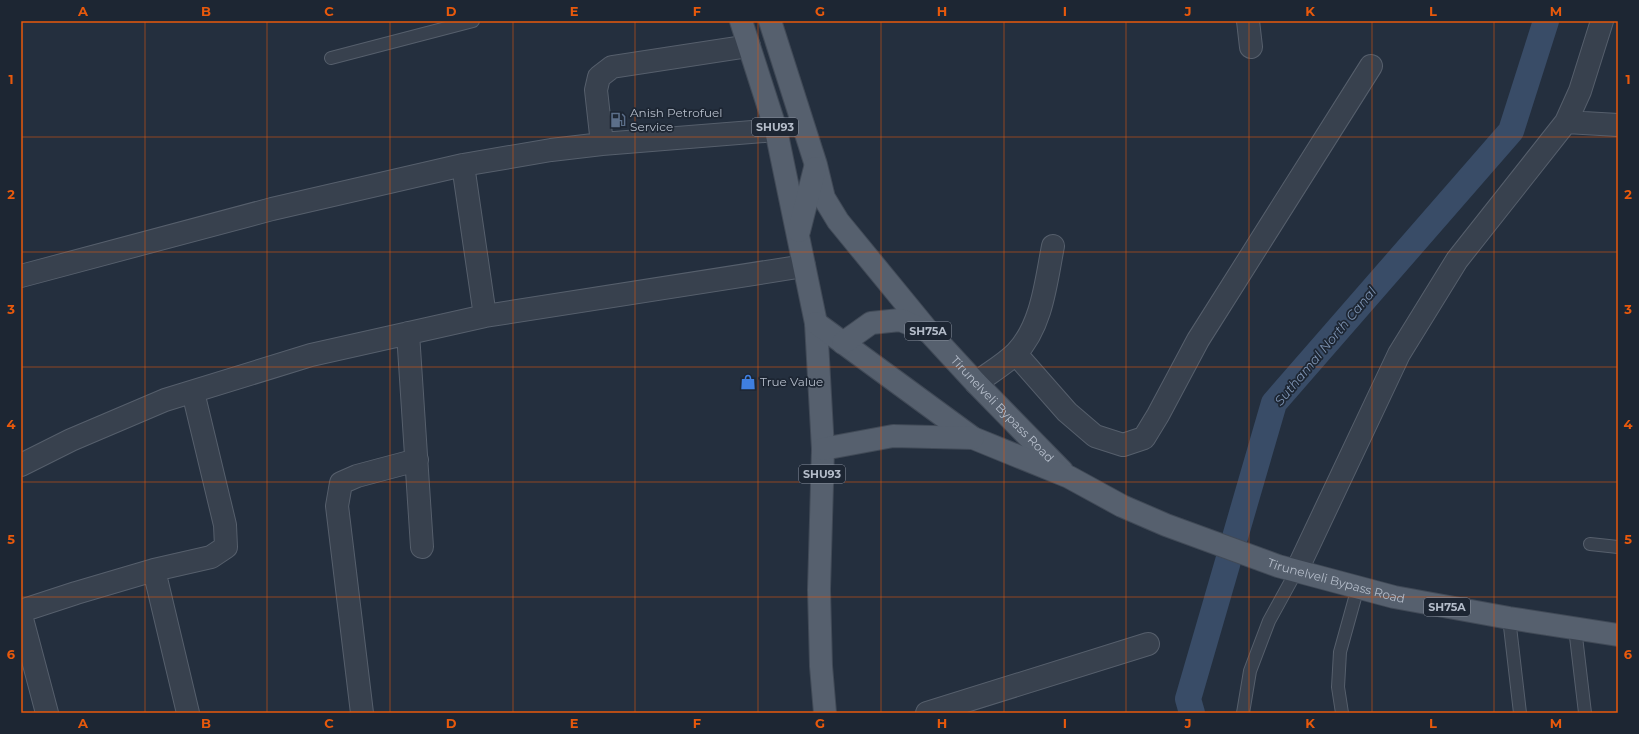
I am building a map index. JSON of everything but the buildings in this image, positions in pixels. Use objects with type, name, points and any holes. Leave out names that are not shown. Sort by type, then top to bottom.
[{"type":"main road","name":"SHU93","points":[[741,21],[776,130],[816,323],[823,449],[819,590],[821,666],[825,713]]},
{"type":"main road","name":"Tirunelveli Bypass Road","points":[[770,21],[816,165],[824,198],[838,221],[929,332],[976,383],[1069,477]]},
{"type":"main road","points":[[798,236],[816,165]]},
{"type":"main road","points":[[843,343],[871,323],[900,320],[929,332]]},
{"type":"main road","name":"Tirunelveli Bypass Road","points":[[816,323],[974,438],[1069,477],[1122,506],[1166,525],[1288,568],[1394,597],[1509,618],[1618,635]]},
{"type":"main road","points":[[823,449],[893,436],[974,438]]},
{"type":"street","points":[[1248,21],[1251,47]]},
{"type":"street","points":[[1288,568],[1399,354],[1457,260],[1566,122],[1580,91],[1602,21]]},
{"type":"street","points":[[602,144],[596,90],[599,77],[612,67],[749,46]]},
{"type":"street","points":[[1016,354],[1067,412],[1095,436],[1123,445],[1144,438],[1198,340],[1370,66]]},
{"type":"street","points":[[1566,122],[1618,125]]},
{"type":"street","points":[[21,276],[272,209],[463,165],[551,150],[602,144],[776,130]]},
{"type":"street","points":[[463,165],[485,316]]},
{"type":"street","points":[[976,383],[1016,354],[1030,333],[1041,305],[1053,246]]},
{"type":"street","points":[[21,465],[71,440],[165,400],[311,355],[485,316],[804,266]]},
{"type":"street","points":[[408,333],[422,547]]},
{"type":"street","points":[[21,611],[154,570],[211,557],[226,547],[225,525],[193,392]]},
{"type":"street","points":[[362,713],[337,506],[342,483],[357,476],[416,460]]},
{"type":"street","points":[[154,570],[188,713]]},
{"type":"street","points":[[21,615],[47,713]]},
{"type":"street","points":[[927,713],[1148,644]]},
{"type":"lane","points":[[331,58],[473,21]]},
{"type":"lane","points":[[1590,544],[1618,548]]},
{"type":"lane","points":[[1243,713],[1250,671],[1288,568]]},
{"type":"lane","points":[[1342,713],[1338,687],[1340,652],[1358,587]]},
{"type":"lane","points":[[1509,618],[1520,713]]},
{"type":"lane","points":[[1575,628],[1585,713]]},
{"type":"waterway","name":"Suthamal North Canal","points":[[1192,713],[1188,699],[1274,403],[1511,131],[1546,21]]},
{"type":"place","name":"Anish Petrofuel Service","points":[[618,120]]},
{"type":"place","name":"True Value","points":[[748,382]]}]
